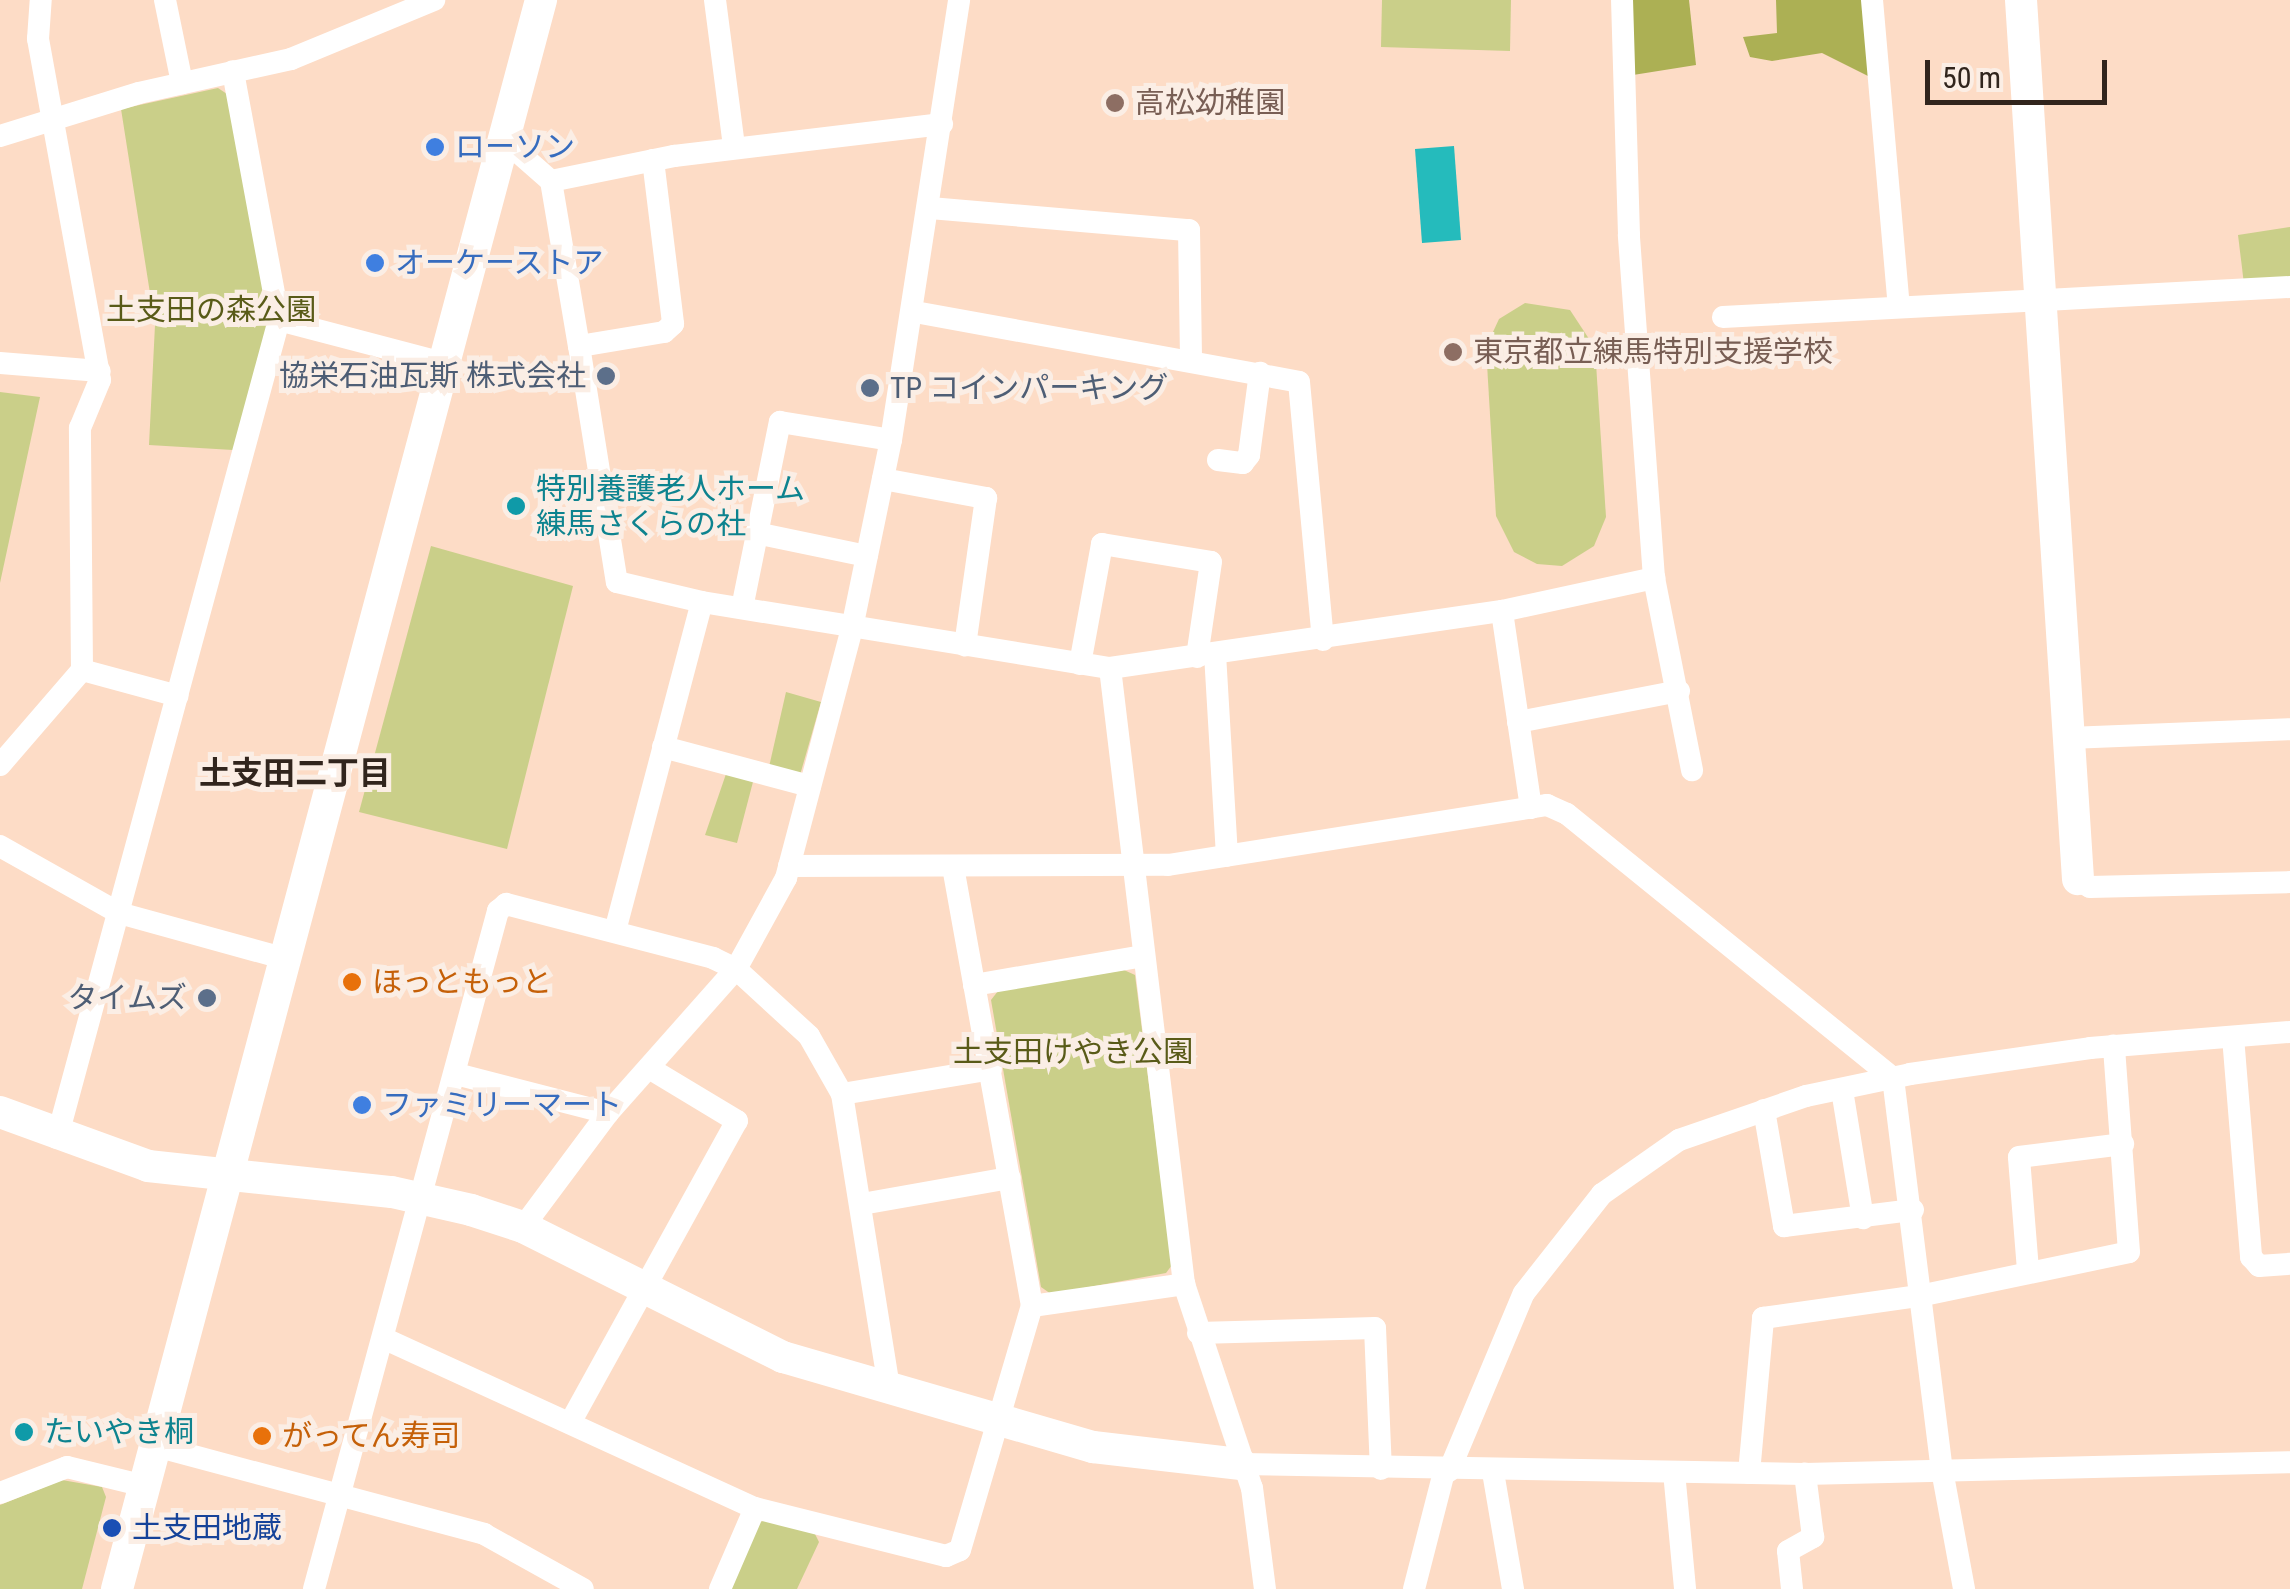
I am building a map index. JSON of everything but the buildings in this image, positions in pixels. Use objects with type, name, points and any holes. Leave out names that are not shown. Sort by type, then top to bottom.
[{"type":"street","points":[[0,765],[82,670],[80,428],[100,371],[38,39],[41,0]]},
{"type":"street","points":[[165,0],[182,83]]},
{"type":"street","points":[[117,1589],[541,0]]},
{"type":"street","points":[[715,0],[734,147]]},
{"type":"street","points":[[524,1227],[608,1113],[736,970],[789,866],[852,628],[892,440],[915,312],[960,0]]},
{"type":"street","points":[[1622,0],[1630,235],[1654,578],[1692,770]]},
{"type":"street","points":[[1872,0],[1899,307]]},
{"type":"street","points":[[2021,0],[2078,879],[2090,887],[2290,882]]},
{"type":"street","points":[[0,136],[182,83],[291,58],[397,18],[419,2]]},
{"type":"street","points":[[58,1138],[279,320],[233,71]]},
{"type":"street","points":[[551,181],[734,147],[942,124]]},
{"type":"street","points":[[502,140],[551,181],[617,582],[702,602],[1110,668],[1502,611],[1508,604],[1654,578]]},
{"type":"street","points":[[578,346],[664,332],[673,324],[653,160]]},
{"type":"street","points":[[930,208],[1190,230],[1191,360]]},
{"type":"street","points":[[1723,317],[2042,296],[2290,288]]},
{"type":"street","points":[[915,312],[1260,372],[1303,387],[1323,640]]},
{"type":"street","points":[[279,320],[443,363]]},
{"type":"street","points":[[0,362],[100,371]]},
{"type":"street","points":[[1218,460],[1243,463],[1249,455],[1260,372]]},
{"type":"street","points":[[742,608],[780,422],[892,440]]},
{"type":"street","points":[[883,479],[986,498],[965,646]]},
{"type":"street","points":[[756,534],[867,556]]},
{"type":"street","points":[[1080,664],[1102,544],[1211,562],[1206,656],[1227,856]]},
{"type":"street","points":[[615,931],[702,602]]},
{"type":"street","points":[[1502,611],[1530,808]]},
{"type":"street","points":[[1110,668],[1130,865],[1184,1284],[1252,1488],[1265,1589]]},
{"type":"street","points":[[82,670],[178,696]]},
{"type":"street","points":[[1518,722],[1678,692]]},
{"type":"street","points":[[2069,738],[2290,729]]},
{"type":"street","points":[[663,747],[810,786]]},
{"type":"street","points":[[789,866],[1130,865],[1227,856],[1547,805],[1567,814],[1893,1078],[1924,1294],[1942,1470],[1964,1589]]},
{"type":"street","points":[[0,846],[119,913],[286,959]]},
{"type":"street","points":[[383,1338],[756,1508],[946,1556],[960,1550],[1032,1306],[952,866]]},
{"type":"street","points":[[314,1589],[498,911],[506,904],[615,931],[736,970],[809,1036],[842,1094],[890,1389]]},
{"type":"street","points":[[974,985],[1144,956]]},
{"type":"street","points":[[1414,1589],[1447,1471],[1524,1292],[1602,1194],[1680,1140],[1764,1110],[1893,1078],[2114,1046],[2290,1032]]},
{"type":"street","points":[[2233,1037],[2251,1257],[2259,1266],[2290,1264]]},
{"type":"street","points":[[1749,1473],[1763,1318],[1924,1294],[2129,1252],[2114,1046]]},
{"type":"street","points":[[570,1423],[646,1292],[736,1121],[648,1068]]},
{"type":"street","points":[[842,1094],[991,1069]]},
{"type":"street","points":[[456,1074],[608,1113]]},
{"type":"street","points":[[1842,1090],[1862,1218]]},
{"type":"street","points":[[1764,1110],[1784,1226],[1913,1210]]},
{"type":"street","points":[[0,1112],[58,1138],[148,1166],[423,1198],[524,1227],[646,1292],[783,1357],[1093,1448],[1241,1464],[1493,1472],[1804,1474],[2290,1462]]},
{"type":"street","points":[[2028,1270],[2019,1156],[2122,1144]]},
{"type":"street","points":[[862,1204],[1010,1178]]},
{"type":"street","points":[[1032,1306],[1184,1284]]},
{"type":"street","points":[[1198,1333],[1376,1328],[1381,1469]]},
{"type":"street","points":[[156,1446],[484,1534],[583,1589]]},
{"type":"street","points":[[0,1493],[67,1467],[145,1486]]},
{"type":"street","points":[[1493,1472],[1514,1589]]},
{"type":"street","points":[[1674,1472],[1685,1589]]},
{"type":"street","points":[[1792,1589],[1788,1552],[1813,1537],[1804,1474]]},
{"type":"street","points":[[720,1589],[756,1508]]},
{"type":"green space","points":[[1382,0],[1511,0],[1510,51],[1381,47]]},
{"type":"green space","points":[[1629,0],[1689,0],[1696,65],[1633,75]]},
{"type":"green space","points":[[1776,0],[1865,0],[1872,78],[1822,53],[1772,61],[1750,57],[1743,37],[1777,33]]},
{"type":"green space","name":"土支田の森公園","points":[[218,88],[230,96],[270,316],[233,450],[149,445],[155,325],[121,109]]},
{"type":"green space","points":[[2290,227],[2290,283],[2244,284],[2238,235]]},
{"type":"green space","points":[[1525,303],[1570,310],[1595,348],[1606,517],[1594,546],[1562,566],[1537,564],[1514,552],[1496,516],[1486,347],[1499,319]]},
{"type":"green space","points":[[0,392],[40,397],[0,583]]},
{"type":"green space","points":[[431,546],[573,586],[507,849],[359,812]]},
{"type":"green space","points":[[786,692],[821,702],[800,775],[769,767]]},
{"type":"green space","points":[[727,771],[754,778],[737,843],[705,835]]},
{"type":"green space","name":"土支田けやき公園","points":[[1124,970],[1135,975],[1172,1265],[1166,1273],[1051,1294],[1041,1287],[991,1000],[998,991]]},
{"type":"green space","points":[[62,1480],[102,1487],[106,1497],[82,1589],[0,1589],[0,1505]]},
{"type":"green space","points":[[768,1519],[814,1532],[819,1542],[797,1589],[727,1589],[755,1524]]},
{"type":"water","points":[[1454,146],[1461,240],[1422,243],[1415,149]]},
{"type":"place","name":"高松幼稚園","points":[[1115,103]]},
{"type":"place","name":"ローソン","points":[[435,147]]},
{"type":"place","name":"オーケーストア","points":[[375,263]]},
{"type":"place","name":"東京都立練馬特別支援学校","points":[[1453,352]]},
{"type":"place","name":"協栄石油瓦斯 株式会社","points":[[606,376]]},
{"type":"place","name":"TP コインパーキング","points":[[870,388]]},
{"type":"place","name":"特別養護老人ホーム 練馬さくらの社","points":[[516,506]]},
{"type":"place","name":"ほっともっと","points":[[352,982]]},
{"type":"place","name":"タイムズ","points":[[207,998]]},
{"type":"place","name":"ファミリーマート","points":[[362,1105]]},
{"type":"place","name":"たいやき桐","points":[[24,1432]]},
{"type":"place","name":"がってん寿司","points":[[262,1436]]},
{"type":"place","name":"土支田地蔵","points":[[112,1528]]},
{"type":"district","name":"土支田二丁目","points":[[295,773]]}]
